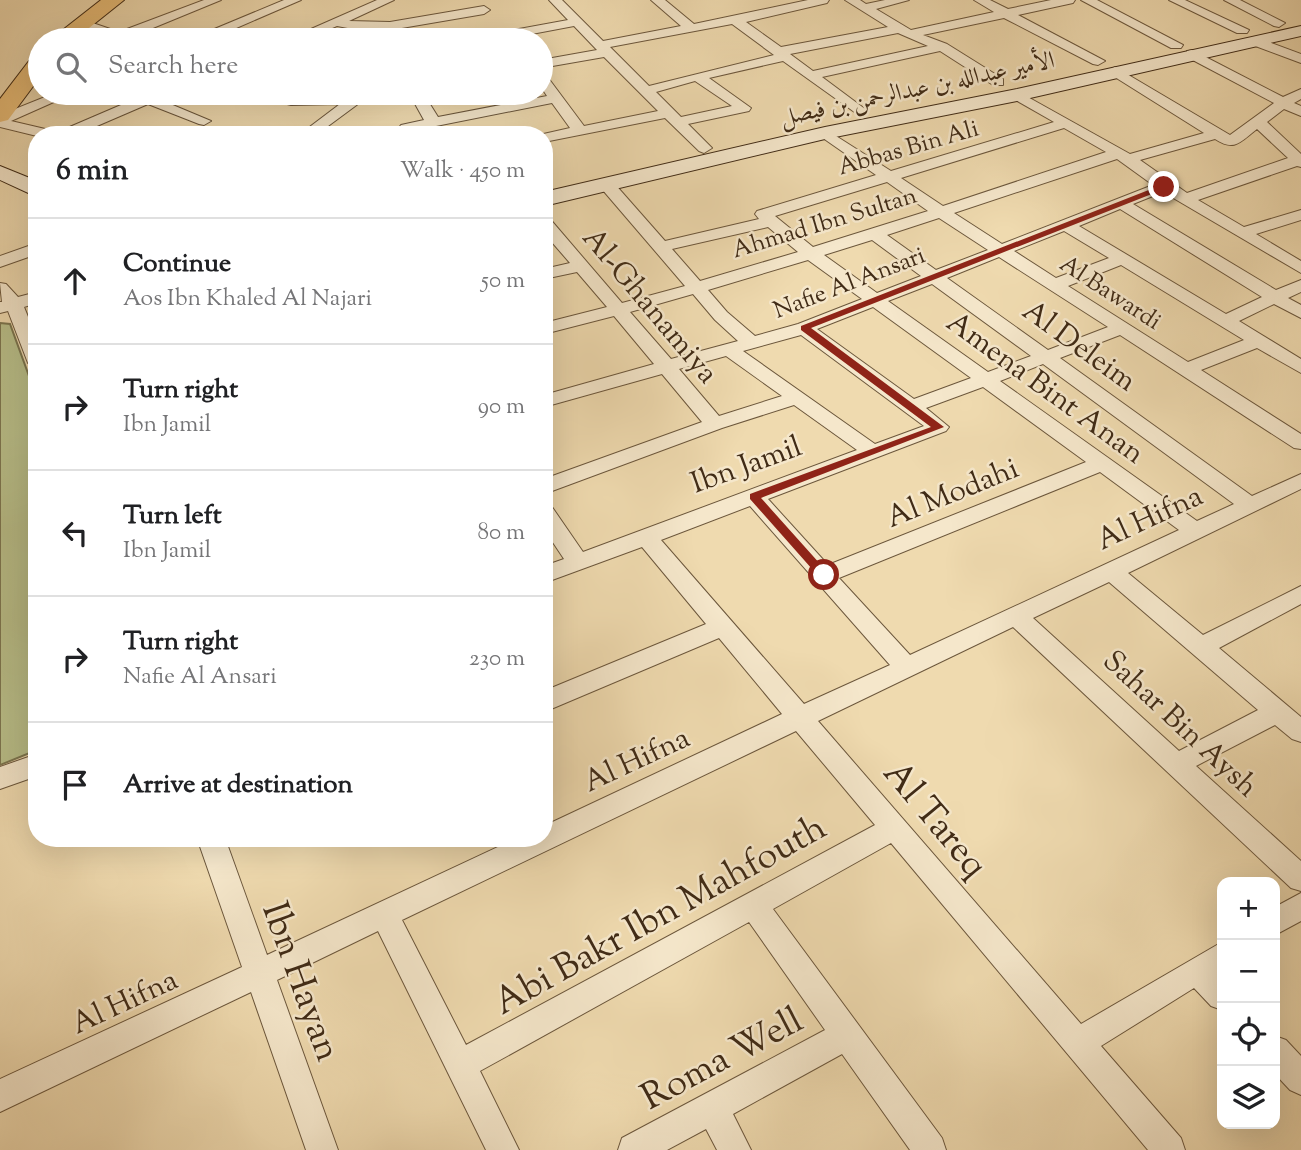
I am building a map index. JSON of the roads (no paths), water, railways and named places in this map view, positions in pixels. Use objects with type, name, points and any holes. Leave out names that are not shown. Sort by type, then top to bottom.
[{"type":"main road","points":[[75,28],[114,0]]},
{"type":"main road","name":"الأمير عبدالله بن عبدالرحمن بن فيصل","points":[[1249,36],[1279,23],[1301,18]]},
{"type":"main road","name":"الأمير عبدالله بن عبدالرحمن بن فيصل","points":[[553,179],[998,82],[1106,66],[1249,36],[1301,31]]},
{"type":"main road","name":"الأمير عبدالله بن عبدالرحمن بن فيصل","points":[[553,197],[825,133],[1017,95],[1106,66]]},
{"type":"main road","points":[[0,115],[28,78]]},
{"type":"main road","points":[[0,150],[24,161]]},
{"type":"main road","points":[[0,172],[28,186]]},
{"type":"main road","points":[[0,191],[28,197]]},
{"type":"street","points":[[149,28],[215,0]]},
{"type":"street","points":[[321,28],[390,0],[411,21]]},
{"type":"street","points":[[555,0],[704,148]]},
{"type":"street","points":[[657,0],[691,29]]},
{"type":"street","points":[[751,0],[771,13]]},
{"type":"street","points":[[553,61],[823,0]]},
{"type":"street","points":[[851,0],[904,31],[942,47],[998,82]]},
{"type":"street","points":[[864,8],[903,0]]},
{"type":"street","points":[[980,0],[1106,66],[1230,142],[1301,93]]},
{"type":"street","points":[[646,91],[781,55],[1069,0]]},
{"type":"street","points":[[1087,0],[1301,112]]},
{"type":"street","points":[[1176,0],[1301,59]]},
{"type":"street","points":[[1230,0],[1279,23]]},
{"type":"street","points":[[224,28],[288,1]]},
{"type":"street","points":[[335,22],[356,28],[411,21],[491,18],[577,22]]},
{"type":"street","points":[[735,20],[860,112]]},
{"type":"street","points":[[81,23],[94,28]]},
{"type":"street","points":[[809,76],[942,47]]},
{"type":"street","points":[[553,136],[744,108],[697,76]]},
{"type":"street","points":[[553,94],[580,131]]},
{"type":"street","points":[[1017,95],[1301,268]]},
{"type":"street","points":[[0,122],[39,105]]},
{"type":"street","points":[[84,126],[134,105]]},
{"type":"street","points":[[160,105],[204,121]]},
{"type":"street","points":[[318,126],[348,105]]},
{"type":"street","points":[[423,105],[433,122]]},
{"type":"street","points":[[415,126],[520,105]]},
{"type":"street","points":[[0,122],[28,129]]},
{"type":"street","name":"Abbas Bin Ali","points":[[661,247],[767,217],[890,176],[1067,123]]},
{"type":"street","points":[[1185,199],[1300,160],[1259,123]]},
{"type":"street","name":"Al Bawardi","points":[[825,133],[941,212],[1301,443]]},
{"type":"street","name":"Ahmad Ibn Sultan","points":[[553,327],[620,310],[1122,157],[1216,134]]},
{"type":"street","points":[[607,185],[720,316],[752,343]]},
{"type":"street","name":"Nafie Al Ansari","points":[[553,399],[804,328],[1164,187]]},
{"type":"street","points":[[1121,203],[1301,313]]},
{"type":"street","points":[[1242,233],[1301,215]]},
{"type":"street","name":"Amena Bint Anan","points":[[767,217],[810,253],[1196,531]]},
{"type":"street","points":[[1066,225],[1299,365]]},
{"type":"street","name":"Al-Ghanamiya","points":[[553,232],[715,424]]},
{"type":"street","name":"Al Deleim","points":[[874,233],[1251,505]]},
{"type":"street","points":[[0,262],[28,251]]},
{"type":"street","points":[[1055,285],[1122,259]]},
{"type":"street","points":[[553,272],[582,266]]},
{"type":"street","points":[[1225,321],[1301,285]]},
{"type":"street","points":[[0,288],[28,346]]},
{"type":"street","points":[[7,306],[28,300]]},
{"type":"street","name":"Ibn Jamil","points":[[553,572],[939,427],[804,328]]},
{"type":"street","points":[[911,407],[1123,328]]},
{"type":"street","points":[[1186,369],[1259,341]]},
{"type":"street","points":[[730,350],[873,452]]},
{"type":"street","points":[[553,484],[715,424],[796,398]]},
{"type":"street","name":"Al Modahi","points":[[824,575],[1102,463]]},
{"type":"street","name":"Al Hifna","points":[[553,833],[1301,481]]},
{"type":"street","points":[[754,497],[907,668]]},
{"type":"street","points":[[553,525],[578,562]]},
{"type":"street","name":"Al Tareq","points":[[646,537],[1169,1150]]},
{"type":"street","points":[[1111,571],[1301,732]]},
{"type":"street","points":[[1200,647],[1301,594]]},
{"type":"street","name":"Sahar Bin Aysh","points":[[1016,616],[1301,879]]},
{"type":"street","points":[[553,698],[722,626]]},
{"type":"street","points":[[1177,764],[1277,712]]},
{"type":"street","points":[[0,778],[28,768]]},
{"type":"street","name":"Abi Bakr Ibn Mahfouth","points":[[460,1065],[894,828]]},
{"type":"street","name":"Ibn Hayan","points":[[218,847],[259,974],[322,1150]]},
{"type":"street","name":"Al Hifna","points":[[0,1096],[524,847]]},
{"type":"street","points":[[753,905],[930,1150]]},
{"type":"street","points":[[1280,919],[1301,906]]},
{"type":"street","points":[[385,915],[503,1150]]},
{"type":"street","points":[[1078,1043],[1210,962],[1217,982]]},
{"type":"street","name":"Roma Well","points":[[634,1150],[847,1035]]},
{"type":"street","points":[[1280,1056],[1301,1079]]},
{"type":"street","points":[[712,1108],[735,1150]]}]
